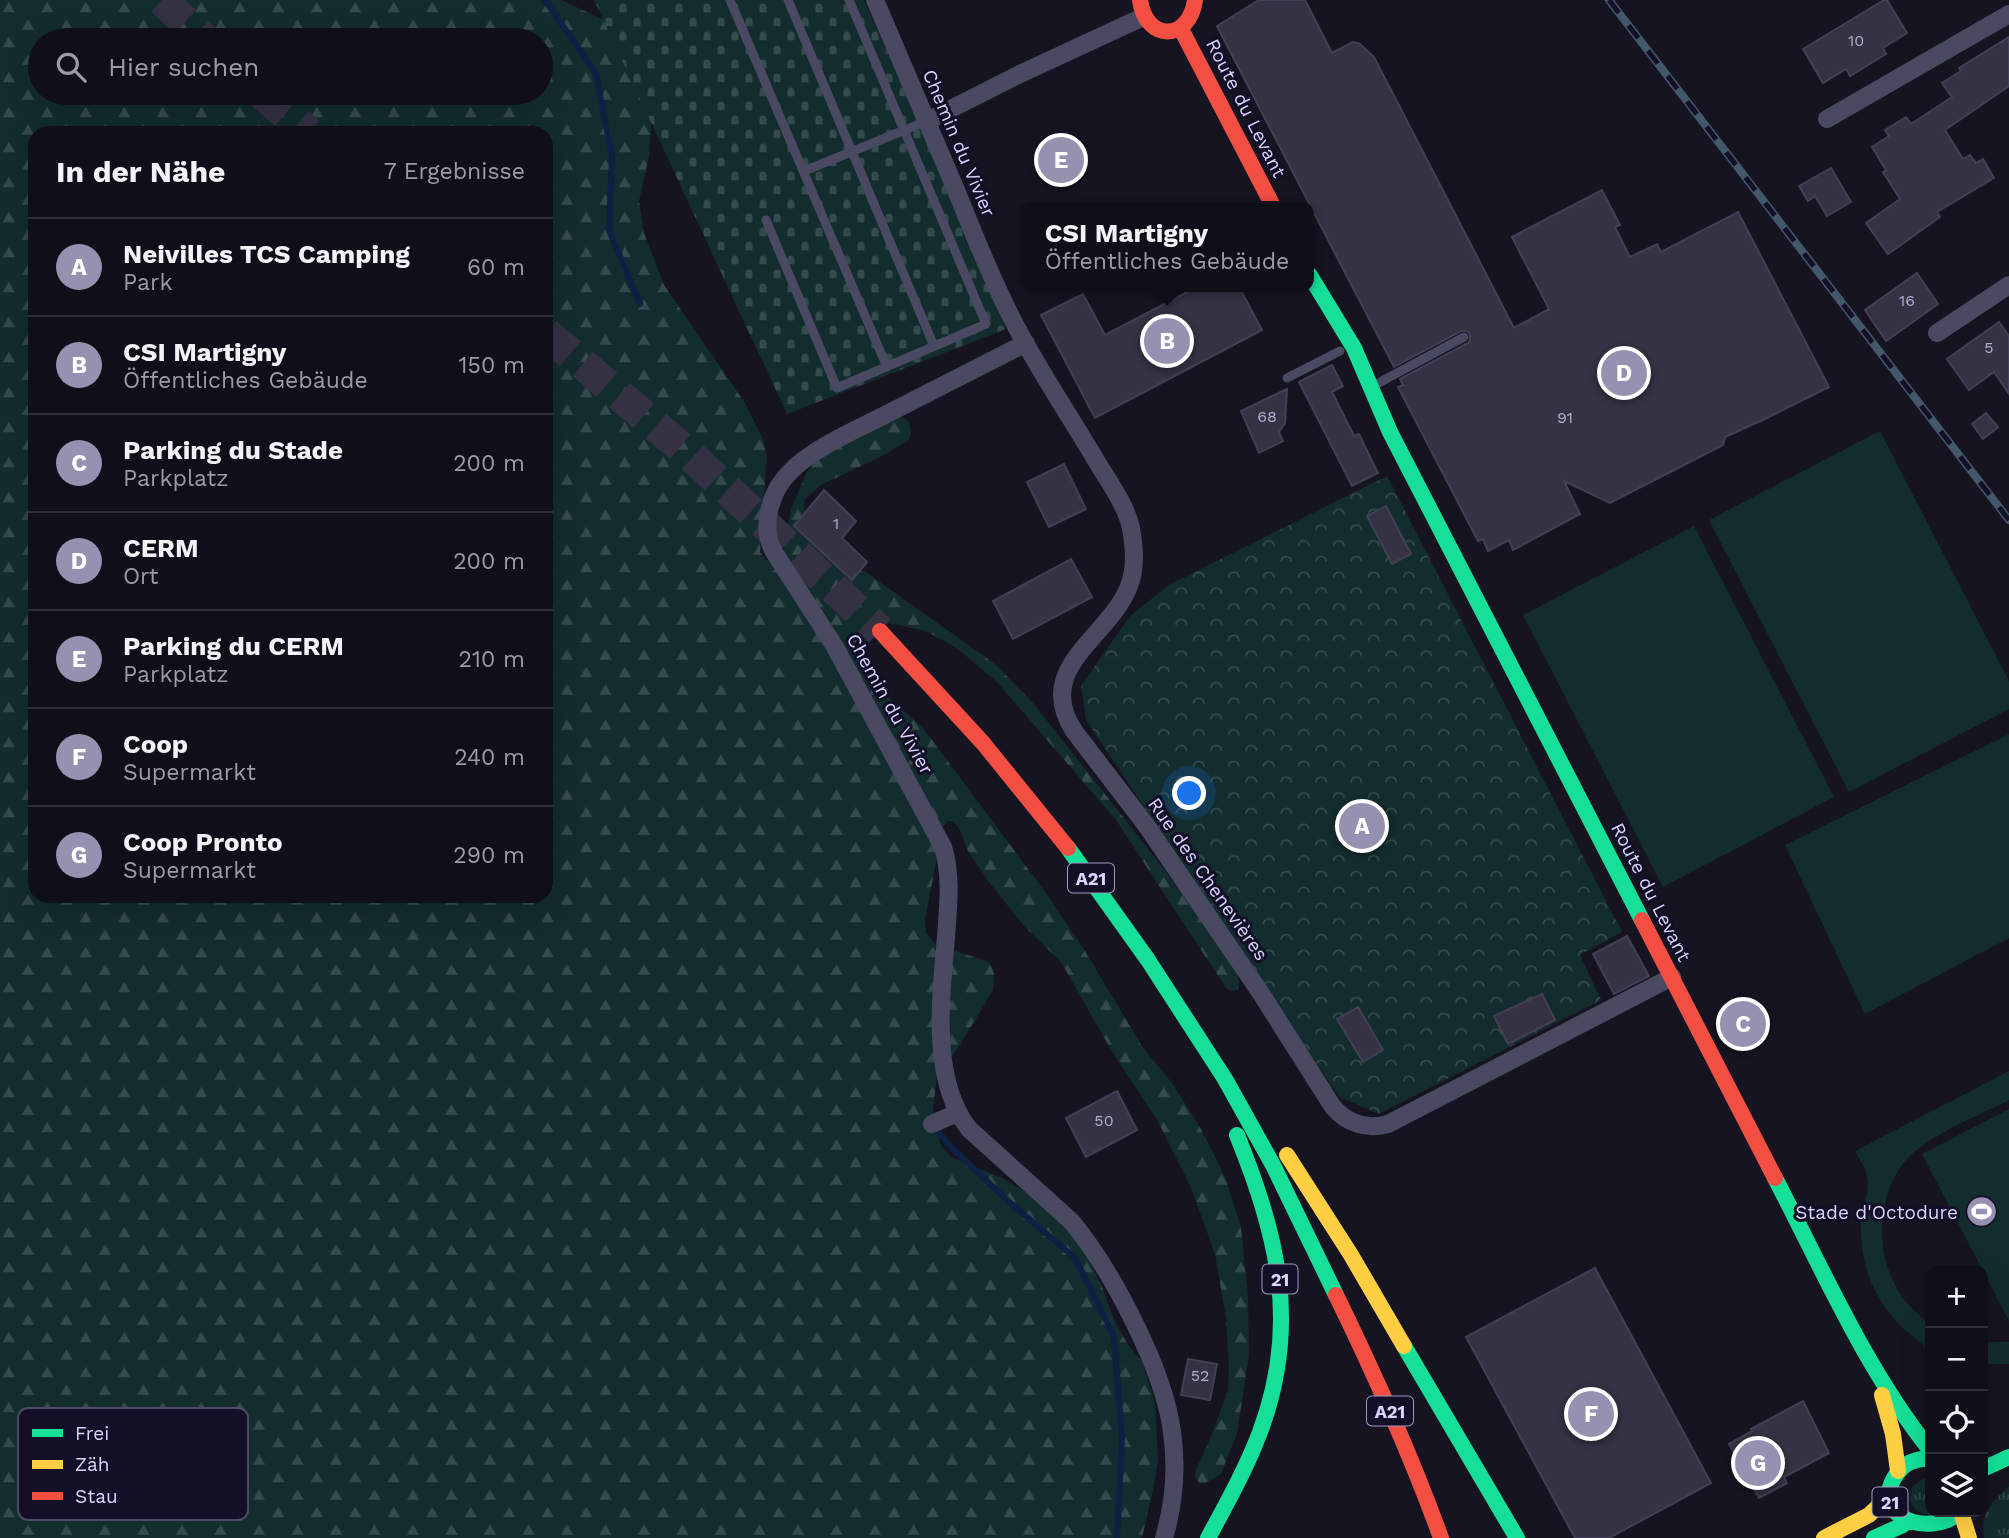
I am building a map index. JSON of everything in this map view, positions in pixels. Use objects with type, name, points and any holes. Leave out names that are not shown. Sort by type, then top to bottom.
[{"type":"main road","points":[[1141,9],[1150,25],[1170,32],[1181,29],[1192,18],[1195,0]]},
{"type":"main road","name":"Route du Levant","points":[[1181,29],[1270,201]]},
{"type":"main road","name":"Route du Levant","points":[[1314,283],[1346,333],[1367,389]]},
{"type":"main road","name":"Route du Levant","points":[[1314,287],[1340,351],[1367,389],[1390,432],[1874,1371],[1925,1444]]},
{"type":"main road","name":"A21","points":[[880,631],[967,725],[1038,810],[1109,903],[1189,1021],[1257,1133],[1302,1224],[1381,1388],[1441,1538]]},
{"type":"main road","points":[[1189,1021],[1257,1111],[1315,1197],[1359,1267],[1517,1538]]},
{"type":"main road","name":"21","points":[[1189,1021],[1251,1168],[1267,1215],[1277,1257],[1283,1317],[1278,1369],[1264,1421],[1247,1462],[1208,1538]]},
{"type":"main road","name":"A21","points":[[1331,1287],[1384,1436]]},
{"type":"main road","name":"Route du Levant","points":[[1874,1371],[1893,1434],[1898,1471]]},
{"type":"main road","points":[[1988,1467],[2009,1457]]},
{"type":"main road","name":"21","points":[[1925,1459],[1914,1460],[1898,1471],[1891,1483],[1889,1496],[1893,1512],[1903,1525],[1912,1531],[1932,1536],[1948,1527],[1957,1517]]},
{"type":"main road","name":"21","points":[[1824,1538],[1870,1515],[1889,1496]]},
{"type":"main road","points":[[1963,1517],[1969,1538]]},
{"type":"main road","name":"21","points":[[1874,1538],[1903,1525]]},
{"type":"street","name":"Chemin du Vivier","points":[[875,0],[981,251],[1026,343],[851,432],[797,466],[778,488],[768,520],[769,544],[835,647],[946,856],[948,888],[941,1035],[947,1079],[957,1113],[995,1154],[1072,1222],[1100,1260],[1130,1316],[1158,1382],[1172,1429],[1174,1468],[1173,1494],[1164,1538]]},
{"type":"street","points":[[927,121],[1141,9]]},
{"type":"street","points":[[1827,119],[2009,14]]},
{"type":"street","points":[[1937,333],[2009,285]]},
{"type":"street","name":"Rue des Chenevières","points":[[1026,343],[1123,508],[1133,541],[1133,568],[1125,597],[1064,676],[1062,693],[1066,717],[1154,836],[1339,1114],[1353,1123],[1366,1126],[1388,1124],[1672,977]]},
{"type":"street","points":[[932,1124],[957,1113]]},
{"type":"lane","points":[[731,0],[887,366]]},
{"type":"lane","points":[[788,0],[934,346]]},
{"type":"lane","points":[[766,220],[837,388],[986,324],[849,0]]},
{"type":"lane","points":[[804,171],[927,121]]},
{"type":"lane","points":[[1367,389],[1464,337]]},
{"type":"lane","points":[[1287,378],[1340,351]]},
{"type":"green space","points":[[0,0],[561,0],[628,31],[654,90],[649,156],[639,201],[644,233],[664,285],[745,403],[763,439],[767,457],[760,552],[766,560],[773,561],[783,554],[791,509],[807,472],[817,458],[889,419],[902,417],[909,422],[911,433],[908,441],[821,485],[805,499],[804,509],[809,525],[829,546],[995,664],[1033,703],[1157,860],[1214,939],[1239,981],[1238,989],[1231,991],[1226,988],[1116,820],[997,682],[958,649],[926,631],[884,622],[869,633],[864,657],[869,680],[923,728],[1046,893],[1085,951],[1143,1048],[1172,1083],[1201,1129],[1225,1177],[1241,1227],[1248,1297],[1249,1355],[1237,1433],[1221,1474],[1204,1484],[1199,1483],[1195,1476],[1196,1470],[1228,1390],[1229,1368],[1226,1318],[1215,1254],[1190,1185],[1157,1120],[1110,1048],[1061,962],[1024,926],[968,851],[959,828],[953,821],[948,821],[943,827],[925,919],[926,933],[935,944],[989,962],[994,973],[993,990],[960,1045],[937,1076],[933,1111],[941,1146],[951,1157],[1002,1178],[1035,1197],[1063,1223],[1084,1251],[1101,1284],[1115,1322],[1142,1362],[1155,1402],[1158,1461],[1142,1538],[0,1538]]},
{"type":"green space","points":[[594,0],[864,0],[1006,329],[787,414]]},
{"type":"green space","points":[[1880,431],[2009,681],[2009,709],[1849,792],[1709,520]]},
{"type":"green space","points":[[1387,476],[1622,932],[1580,955],[1601,1000],[1379,1114],[1339,1097],[1086,720],[1081,686],[1130,616],[1169,585]]},
{"type":"green space","points":[[1694,526],[1834,797],[1663,887],[1523,615]]},
{"type":"green space","points":[[2009,734],[2009,938],[1865,1014],[1785,845]]},
{"type":"green space","points":[[2009,1071],[2009,1100],[1944,1132],[1911,1155],[1900,1168],[1886,1200],[1882,1235],[1888,1270],[1902,1296],[1925,1320],[1925,1346],[1888,1311],[1870,1279],[1865,1262],[1861,1223],[1868,1181],[1855,1151]]},
{"type":"green space","name":"Stade d'Octodure","points":[[2009,1109],[2009,1321],[1988,1281],[1988,1265],[1980,1265],[1922,1154]]},
{"type":"green space","points":[[1988,1342],[2009,1342],[2009,1364],[1988,1364]]},
{"type":"green space","points":[[1925,1479],[1925,1514],[1917,1511],[1910,1500],[1912,1487]]},
{"type":"green space","points":[[2009,1486],[2009,1538],[1984,1538],[1985,1517],[1988,1517],[1988,1511],[1997,1497]]},
{"type":"building","points":[[1259,0],[1305,0],[1332,53],[1353,42],[1360,44],[1374,57],[1514,328],[1549,309],[1512,237],[1602,190],[1620,225],[1615,227],[1630,257],[1657,244],[1661,252],[1738,212],[1829,387],[1725,437],[1723,445],[1610,503],[1564,481],[1580,514],[1513,550],[1509,540],[1488,551],[1483,539],[1478,541],[1398,387],[1403,385],[1400,379],[1468,343],[1470,334],[1461,331],[1394,367],[1314,213],[1314,201],[1308,201],[1217,26]]},
{"type":"building","points":[[1887,0],[1907,33],[1883,48],[1886,54],[1850,76],[1846,69],[1823,83],[1803,49]]},
{"type":"building","points":[[2009,37],[2009,86],[1945,130],[1963,159],[1970,155],[1976,163],[1983,159],[1994,178],[1937,212],[1940,217],[1888,254],[1866,223],[1900,199],[1883,172],[1886,170],[1872,147],[1889,136],[1885,130],[1906,117],[1911,124],[1952,97],[1942,83],[1961,71],[1959,68]]},
{"type":"building","points":[[1831,168],[1851,202],[1827,216],[1815,196],[1808,201],[1799,186]]},
{"type":"building","points":[[1917,273],[1938,304],[1886,341],[1865,310]]},
{"type":"building","points":[[1187,292],[1242,292],[1262,330],[1095,418],[1041,315],[1083,294],[1105,335]]},
{"type":"building","points":[[1999,322],[2009,336],[2009,394],[1994,372],[1969,390],[1947,359]]},
{"type":"building","points":[[1332,365],[1343,386],[1332,392],[1354,436],[1359,434],[1378,473],[1352,486],[1299,382]]},
{"type":"building","points":[[1287,389],[1285,423],[1279,432],[1283,441],[1259,453],[1241,411]]},
{"type":"building","points":[[1986,413],[1998,427],[1983,439],[1972,424]]},
{"type":"building","points":[[1064,464],[1086,509],[1049,527],[1027,482]]},
{"type":"building","points":[[824,490],[856,521],[842,538],[867,562],[852,580],[794,526]]},
{"type":"building","points":[[1386,506],[1411,554],[1392,564],[1367,516]]},
{"type":"building","points":[[1071,559],[1092,597],[1013,639],[993,601]]},
{"type":"building","points":[[1627,936],[1649,976],[1614,994],[1593,954]]},
{"type":"building","points":[[1542,994],[1555,1020],[1508,1044],[1494,1016]]},
{"type":"building","points":[[1358,1007],[1383,1050],[1363,1062],[1337,1019]]},
{"type":"building","points":[[1117,1091],[1137,1130],[1086,1157],[1066,1118]]},
{"type":"building","points":[[1595,1268],[1711,1483],[1609,1538],[1575,1538],[1466,1337]]},
{"type":"building","points":[[1188,1359],[1217,1364],[1210,1400],[1181,1395]]},
{"type":"building","points":[[1803,1401],[1829,1453],[1784,1477],[1787,1483],[1759,1498],[1729,1444]]},
{"type":"waterway","points":[[545,0],[596,74],[612,156],[609,230],[640,304]]},
{"type":"waterway","points":[[933,1127],[1008,1201],[1075,1258],[1114,1336],[1122,1438],[1117,1538]]},
{"type":"tunnel","points":[[162,0],[192,28]]},
{"type":"tunnel","points":[[275,105],[301,126]]},
{"type":"tunnel","points":[[553,339],[689,454],[880,631]]},
{"type":"railway","points":[[1609,0],[2009,520]]},
{"type":"traffic: fast","points":[[1314,282],[1354,348],[1390,432],[1642,920]]},
{"type":"traffic: fast","points":[[1068,848],[1148,960],[1225,1079],[1273,1165],[1336,1295]]},
{"type":"traffic: fast","points":[[1208,1538],[1260,1432],[1272,1393],[1279,1355],[1281,1318],[1273,1246],[1264,1209],[1237,1135]]},
{"type":"traffic: fast","points":[[1775,1178],[1865,1352],[1925,1443]]},
{"type":"traffic: fast","points":[[1404,1346],[1517,1538]]},
{"type":"traffic: fast","points":[[1988,1467],[2009,1457]]},
{"type":"traffic: fast","points":[[1925,1459],[1911,1462],[1900,1470],[1889,1492],[1891,1504],[1897,1513],[1907,1520],[1920,1523],[1934,1523],[1953,1517]]},
{"type":"traffic: fast","points":[[1874,1538],[1903,1525]]},
{"type":"traffic: slow","points":[[1287,1155],[1351,1255],[1404,1346]]},
{"type":"traffic: slow","points":[[1882,1395],[1893,1434],[1898,1471]]},
{"type":"traffic: slow","points":[[1824,1538],[1869,1515],[1889,1496]]},
{"type":"traffic: slow","points":[[1963,1517],[1969,1538]]},
{"type":"traffic: jam","points":[[1140,0],[1150,24],[1158,30],[1168,32],[1185,24],[1195,0]]},
{"type":"traffic: jam","points":[[1181,29],[1270,201]]},
{"type":"traffic: jam","points":[[880,631],[983,743],[1068,848]]},
{"type":"traffic: jam","points":[[1642,920],[1775,1178]]},
{"type":"traffic: jam","points":[[1336,1295],[1392,1415],[1441,1538]]},
{"type":"place","name":"Parking du CERM","points":[[1061,160]]},
{"type":"place","name":"CSI Martigny","points":[[1167,341]]},
{"type":"place","name":"CERM","points":[[1624,373]]},
{"type":"place","name":"Neivilles TCS Camping","points":[[1362,826]]},
{"type":"place","name":"Parking du Stade","points":[[1743,1024]]},
{"type":"place","name":"Stade d'Octodure","points":[[1981,1212]]},
{"type":"place","name":"Coop","points":[[1591,1414]]},
{"type":"place","name":"Coop Pronto","points":[[1758,1463]]}]
